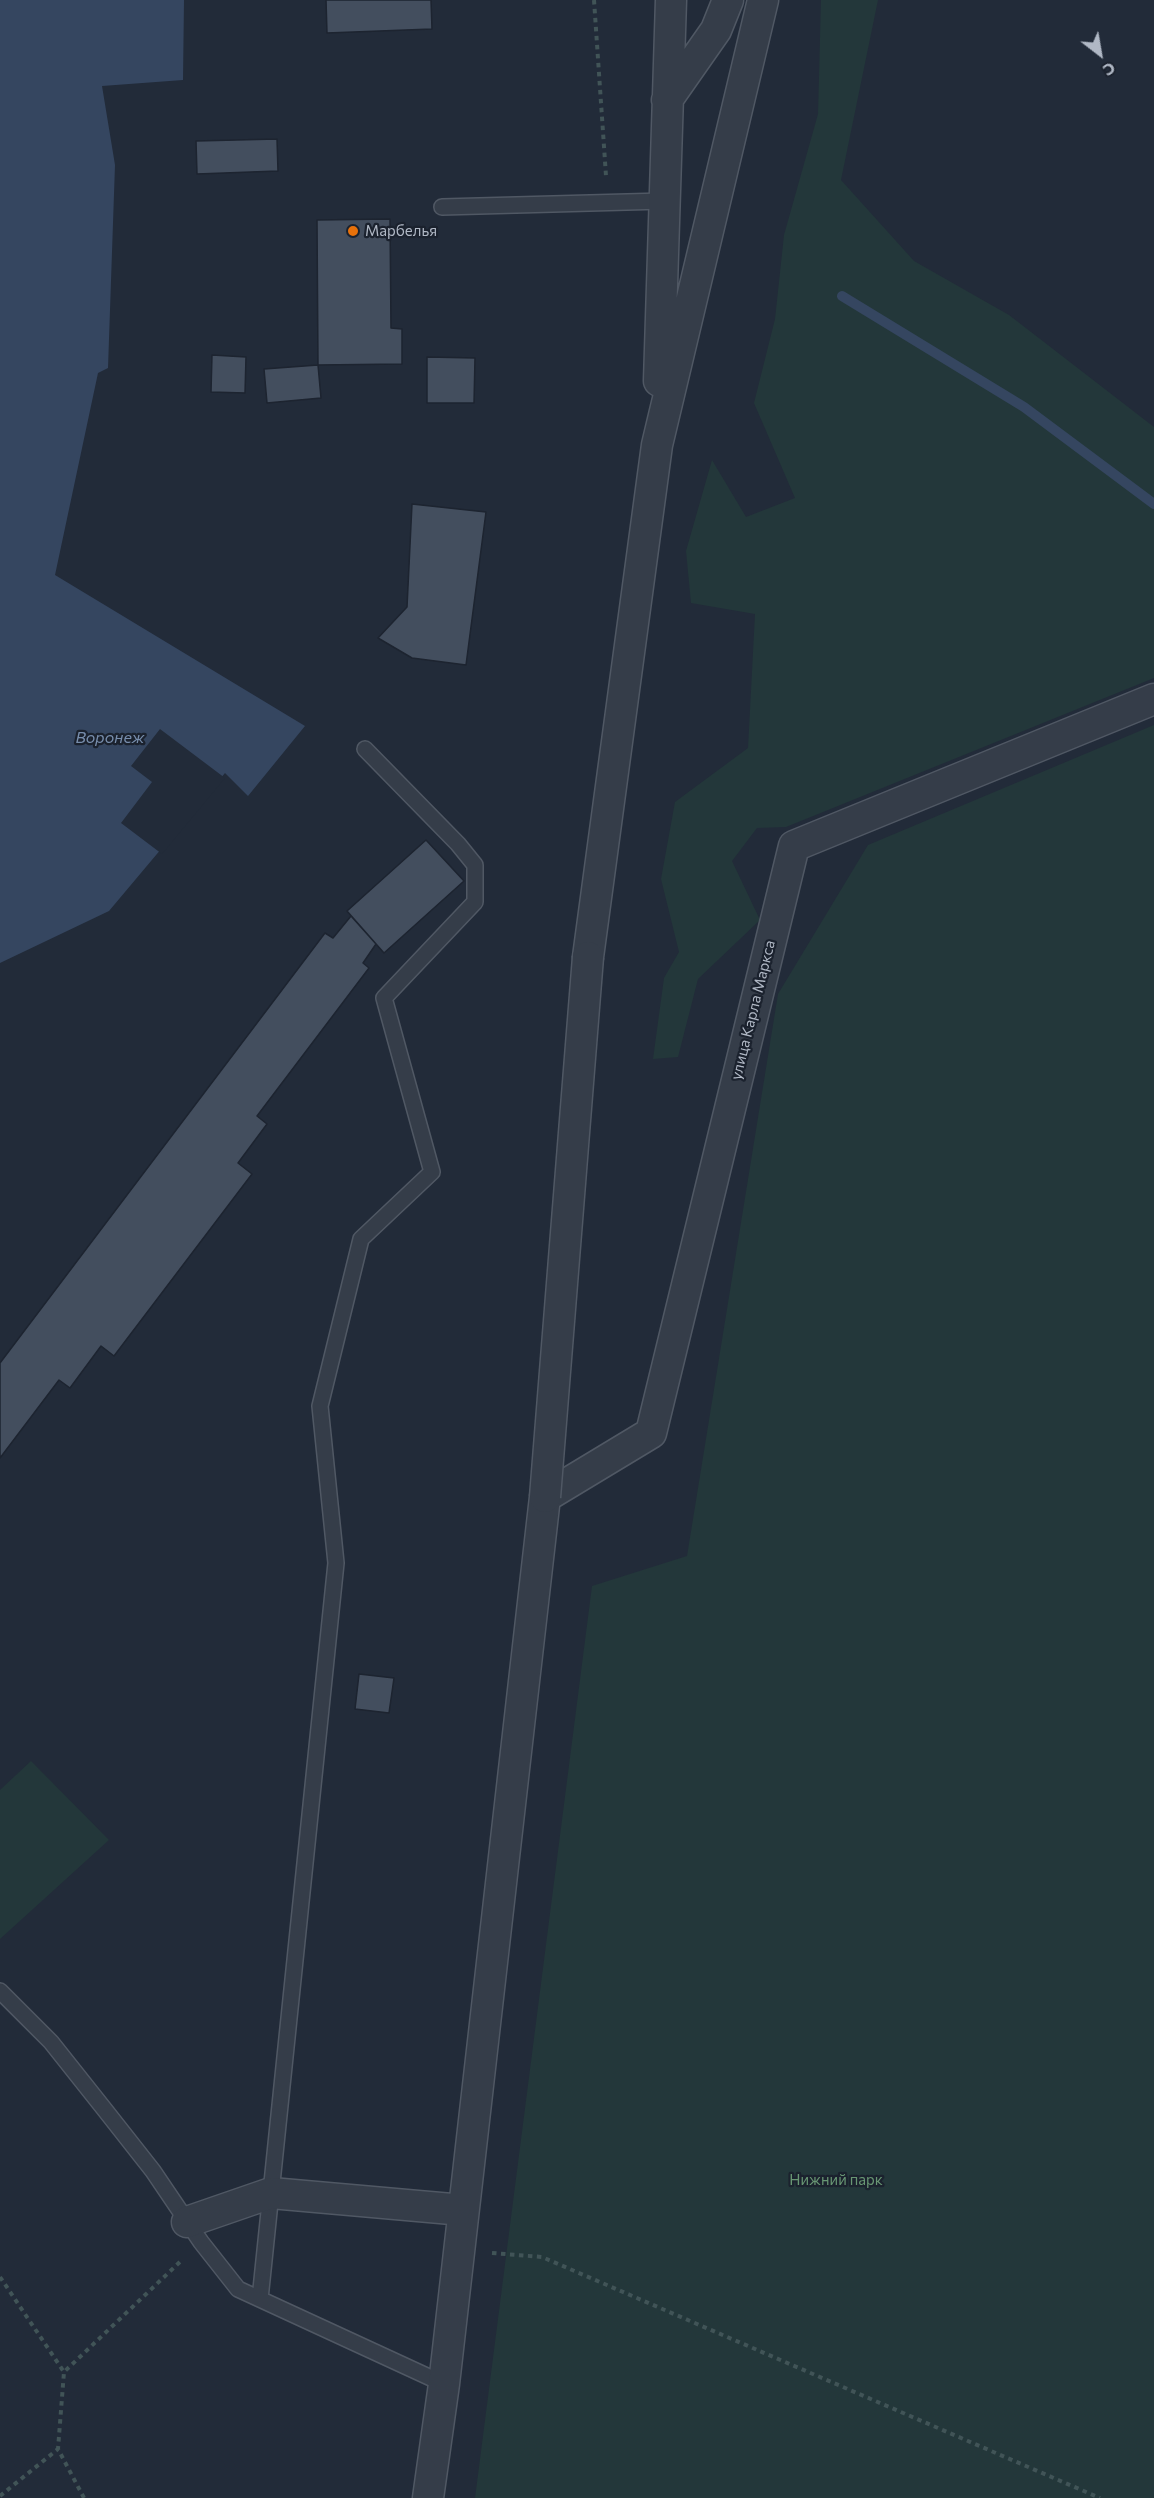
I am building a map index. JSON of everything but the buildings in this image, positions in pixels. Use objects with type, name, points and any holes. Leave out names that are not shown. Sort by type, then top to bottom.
[{"type":"street","points":[[657,445],[670,0]]},
{"type":"street","points":[[667,100],[717,30],[728,0]]},
{"type":"street","points":[[428,2498],[444,2384],[545,1497],[588,957],[657,445],[763,0]]},
{"type":"street","name":"улица Карла Маркса","points":[[545,1497],[651,1433],[794,846],[1154,699]]},
{"type":"street","points":[[194,2232],[271,2193],[463,2210]]},
{"type":"lane","points":[[442,207],[664,201]]},
{"type":"lane","points":[[260,2299],[336,1563],[320,1406],[361,1239],[432,1172],[384,998],[475,902],[475,865],[458,844],[365,749]]},
{"type":"lane","points":[[0,1991],[51,2042],[153,2171],[194,2232],[238,2289],[444,2384]]},
{"type":"path","points":[[594,0],[608,201]]},
{"type":"path","points":[[64,2372],[194,2232]]},
{"type":"path","points":[[458,2250],[542,2257],[1100,2498]]},
{"type":"path","points":[[0,2277],[64,2372],[58,2449],[84,2498]]},
{"type":"path","points":[[0,2496],[58,2449]]},
{"type":"green space","points":[[821,0],[878,0],[841,180],[914,261],[1009,315],[1154,427],[1154,678],[786,827],[757,828],[732,861],[760,920],[698,979],[678,1057],[653,1059],[664,978],[679,952],[661,879],[675,802],[748,748],[755,614],[691,603],[686,551],[712,460],[746,517],[795,498],[754,403],[775,319],[784,235],[818,114]]},
{"type":"green space","name":"Нижний парк","points":[[1154,725],[1154,2498],[475,2498],[592,1586],[687,1556],[778,994],[868,845]]},
{"type":"green space","points":[[31,1761],[109,1840],[0,1939],[0,1790]]},
{"type":"water","name":"Воронеж","points":[[0,0],[184,0],[183,80],[102,86],[115,165],[108,368],[98,373],[55,575],[305,726],[248,796],[225,773],[109,911],[0,963]]},
{"type":"pier","points":[[160,729],[225,778],[162,854],[121,823],[152,782],[131,766]]},
{"type":"waterway","points":[[842,296],[1024,407],[1154,504]]},
{"type":"place","name":"Марбелья","points":[[353,231]]}]
